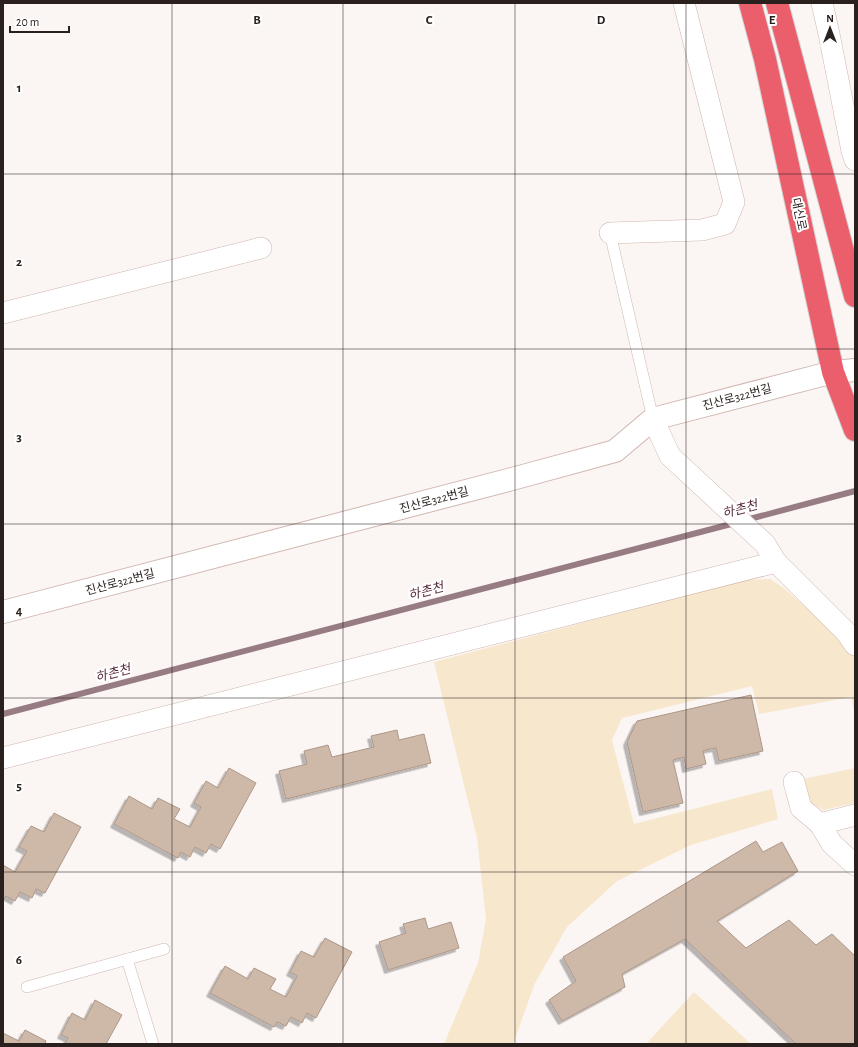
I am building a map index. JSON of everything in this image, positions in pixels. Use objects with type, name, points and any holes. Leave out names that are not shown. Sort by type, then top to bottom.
[{"type":"highway","name":"대신로","points":[[750,3],[765,58],[833,372],[854,427]]},
{"type":"highway","points":[[777,3],[855,296]]},
{"type":"street","points":[[610,233],[702,230],[725,224],[734,202],[684,3]]},
{"type":"street","points":[[822,3],[855,160]]},
{"type":"street","points":[[3,313],[261,248]]},
{"type":"street","name":"진산로322번길","points":[[3,612],[615,451],[654,420],[833,372],[855,370]]},
{"type":"street","points":[[654,420],[670,456],[765,544],[776,562],[846,632],[855,645]]},
{"type":"street","points":[[3,758],[776,562]]},
{"type":"street","points":[[794,782],[801,808],[820,824],[832,844],[855,865]]},
{"type":"street","points":[[820,824],[855,815]]},
{"type":"lane","points":[[610,233],[654,420]]},
{"type":"lane","points":[[27,987],[164,949]]},
{"type":"lane","points":[[127,959],[153,1044]]},
{"type":"shaded area","points":[[770,579],[785,589],[842,639],[855,658],[855,715],[851,697],[759,714],[752,686],[622,718],[612,740],[634,824],[772,789],[778,819],[691,845],[617,881],[567,927],[535,983],[513,1044],[444,1044],[478,963],[486,919],[477,838],[434,662],[745,580]]},
{"type":"shaded area","points":[[855,768],[855,803],[823,810],[808,801],[803,779]]},
{"type":"shaded area","points":[[694,992],[751,1044],[646,1044]]},
{"type":"building","points":[[751,695],[763,751],[719,761],[716,748],[710,749],[703,751],[706,764],[686,769],[684,757],[673,760],[683,803],[643,812],[627,742],[637,721]]},
{"type":"building","points":[[397,730],[399,740],[424,734],[431,763],[286,799],[279,771],[307,764],[304,751],[328,745],[332,757],[374,747],[371,736]]},
{"type":"building","points":[[229,768],[256,783],[220,849],[211,844],[206,853],[195,847],[190,857],[181,852],[178,858],[114,824],[129,796],[152,809],[158,798],[180,809],[174,819],[190,827],[201,807],[194,803],[206,781],[218,788]]},
{"type":"building","points":[[54,813],[81,827],[45,893],[36,889],[32,898],[20,892],[15,901],[6,896],[3,902],[3,865],[15,872],[27,851],[19,847],[31,826],[44,832]]},
{"type":"building","points":[[756,841],[763,852],[782,842],[798,871],[717,921],[746,948],[789,920],[816,945],[832,934],[855,956],[855,1044],[796,1044],[685,939],[622,974],[625,987],[562,1021],[549,1000],[576,981],[563,957]]},
{"type":"building","points":[[425,918],[428,929],[451,922],[459,948],[388,970],[379,942],[406,933],[403,924]]},
{"type":"building","points":[[325,938],[352,952],[316,1018],[307,1013],[302,1023],[291,1017],[286,1026],[277,1022],[274,1027],[210,993],[225,966],[248,979],[254,968],[276,979],[270,989],[286,997],[297,976],[290,972],[301,951],[314,957]]},
{"type":"building","points":[[95,1000],[122,1015],[106,1044],[65,1044],[68,1038],[61,1035],[72,1013],[85,1020]]},
{"type":"building","points":[[25,1030],[46,1041],[45,1044],[3,1044],[3,1033],[19,1041]]},
{"type":"waterway","name":"하촌천","points":[[746,520],[855,491]]},
{"type":"waterway","name":"하촌천","points":[[3,714],[735,523]]}]
